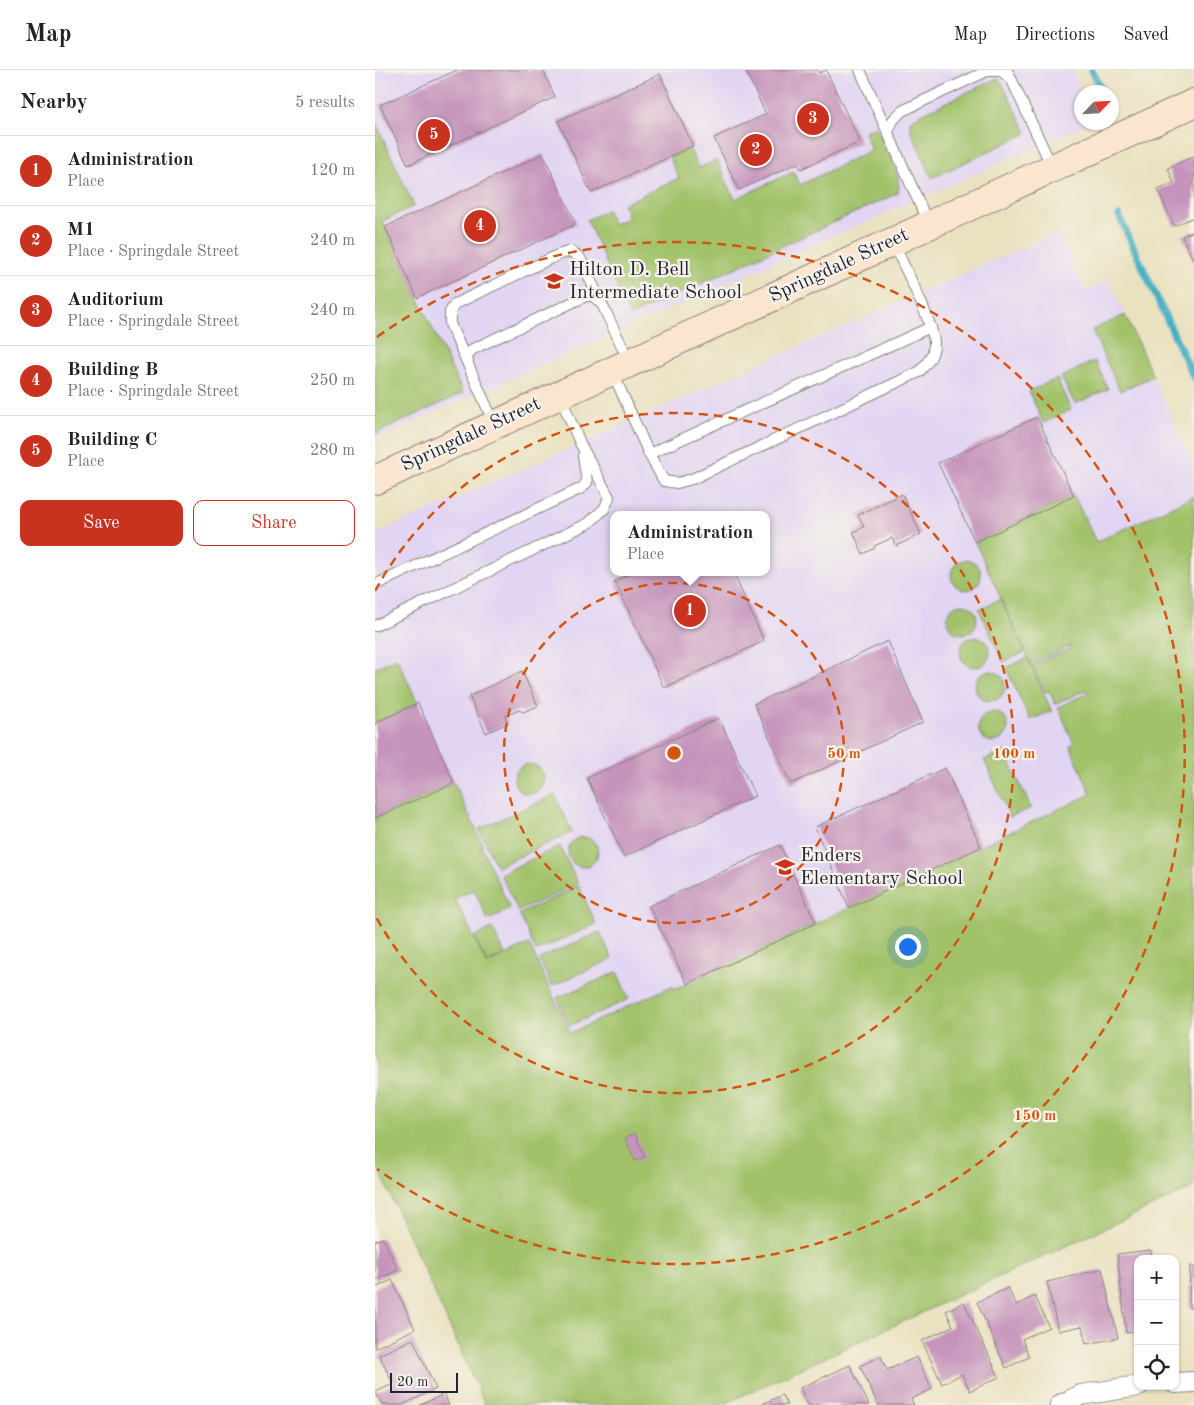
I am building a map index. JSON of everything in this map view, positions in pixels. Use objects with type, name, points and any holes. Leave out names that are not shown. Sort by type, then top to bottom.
[{"type":"street","name":"Springdale Street","points":[[375,480],[1194,103]]},
{"type":"street","points":[[1179,1383],[1194,1382]]},
{"type":"street","points":[[1060,1405],[1081,1395],[1134,1387]]},
{"type":"lane","points":[[860,70],[929,225]]},
{"type":"lane","points":[[888,132],[893,120],[902,111],[987,71],[1001,71],[1009,74],[1053,168]]},
{"type":"lane","points":[[495,424],[450,324],[450,312],[455,304],[558,254],[571,251],[580,258],[602,303],[620,366],[649,454],[664,481],[677,483],[692,479],[919,372],[931,358],[934,345],[931,327],[893,242]]},
{"type":"lane","points":[[468,364],[467,355],[473,349],[586,296],[593,296],[602,303]]},
{"type":"lane","points":[[649,454],[931,327]]},
{"type":"lane","points":[[375,626],[589,524],[605,508],[609,497],[580,443],[559,395]]},
{"type":"lane","points":[[375,584],[582,488],[587,482],[587,472],[580,443]]},
{"type":"shaded area","name":"Hilton D. Bell Intermediate School","points":[[375,70],[1072,70],[1079,85],[1074,85],[1074,130],[375,439]]},
{"type":"shaded area","name":"Enders Elementary School","points":[[1057,233],[1086,291],[1109,281],[1194,466],[1194,1187],[722,1405],[485,1405],[375,1161],[375,534]]},
{"type":"green space","points":[[998,79],[1002,83],[1027,133],[932,178],[910,129],[910,122],[913,118]]},
{"type":"green space","points":[[375,121],[414,206],[382,221],[463,393],[375,434]]},
{"type":"green space","points":[[875,126],[895,168],[899,185],[898,193],[630,316],[587,220],[607,210],[613,224],[628,218],[623,204],[679,178],[669,157],[689,148],[699,168],[717,160],[735,199],[793,172],[800,185],[871,150],[864,132]]},
{"type":"green space","points":[[1125,315],[1153,376],[1120,391],[1092,330]]},
{"type":"green space","points":[[1095,361],[1108,389],[1075,404],[1061,377]]},
{"type":"green space","points":[[1057,379],[1071,410],[1043,423],[1029,391]]},
{"type":"green space","points":[[1074,496],[1096,542],[1194,496],[1194,1187],[722,1405],[485,1405],[375,1161],[375,818],[454,783],[510,909],[488,920],[474,890],[455,899],[487,964],[529,944],[570,1033],[672,986],[676,989],[1091,794],[1070,746],[1074,744],[1058,707],[1088,693],[1086,690],[1055,704],[1049,691],[1045,692],[1032,666],[1068,651],[1070,646],[1031,664],[975,542]]},
{"type":"green space","points":[[966,560],[977,564],[981,575],[977,586],[966,590],[955,586],[951,575],[955,564]]},
{"type":"green space","points":[[1000,599],[1025,652],[1003,662],[979,609]]},
{"type":"green space","points":[[962,604],[973,608],[977,619],[973,630],[962,634],[951,630],[947,619],[951,608]]},
{"type":"green space","points":[[975,637],[986,641],[990,652],[986,663],[975,667],[964,663],[960,652],[964,641]]},
{"type":"green space","points":[[397,658],[418,703],[375,723],[375,668]]},
{"type":"green space","points":[[1027,658],[1052,711],[1030,720],[1006,668]]},
{"type":"green space","points":[[990,671],[1001,675],[1005,686],[1001,697],[990,701],[979,697],[975,686],[979,675]]},
{"type":"green space","points":[[993,712],[1004,716],[1008,727],[1004,738],[993,742],[982,738],[978,727],[982,716]]},
{"type":"green space","points":[[1005,751],[1031,808],[1010,817],[984,760]]},
{"type":"green space","points":[[529,764],[540,768],[544,779],[540,790],[529,794],[518,790],[514,779],[518,768]]},
{"type":"green space","points":[[555,795],[572,832],[497,867],[479,829]]},
{"type":"green space","points":[[583,837],[594,841],[598,852],[594,863],[583,867],[572,863],[568,852],[572,841]]},
{"type":"green space","points":[[560,846],[578,884],[518,911],[500,874]]},
{"type":"green space","points":[[579,886],[596,924],[536,951],[519,914]]},
{"type":"green space","points":[[492,928],[505,954],[487,963],[475,937]]},
{"type":"green space","points":[[600,932],[612,959],[552,986],[539,959]]},
{"type":"green space","points":[[617,972],[629,999],[569,1026],[557,998]]},
{"type":"building","points":[[457,70],[543,70],[555,97],[408,165],[380,105]]},
{"type":"building","points":[[745,70],[818,70],[819,73],[826,70],[860,142],[801,169],[798,163],[739,190],[714,138],[766,114]]},
{"type":"building","points":[[660,74],[693,146],[591,193],[558,121]]},
{"type":"building","points":[[543,154],[576,224],[417,298],[385,227]]},
{"type":"building","points":[[1194,156],[1194,217],[1174,226],[1158,190],[1174,183],[1168,168]]},
{"type":"building","points":[[1194,231],[1194,262],[1182,236]]},
{"type":"building","points":[[1037,417],[1074,496],[975,542],[938,463]]},
{"type":"building","points":[[902,494],[921,534],[896,546],[892,538],[874,546],[875,548],[863,554],[853,532],[864,527],[858,515]]},
{"type":"building","points":[[626,576],[735,576],[764,641],[664,688],[615,581]]},
{"type":"building","points":[[888,641],[923,722],[791,784],[754,704]]},
{"type":"building","points":[[522,671],[538,706],[523,712],[519,710],[505,716],[508,723],[486,733],[469,696]]},
{"type":"building","points":[[418,703],[454,783],[375,818],[375,723]]},
{"type":"building","points":[[719,718],[755,796],[624,857],[587,778]]},
{"type":"building","points":[[945,768],[981,847],[849,908],[815,827]]},
{"type":"building","points":[[780,845],[816,923],[687,984],[649,906]]},
{"type":"building","points":[[635,1133],[645,1157],[635,1161],[625,1138]]},
{"type":"building","points":[[383,1238],[398,1270],[375,1280],[375,1241]]},
{"type":"building","points":[[1151,1250],[1152,1255],[1134,1255],[1134,1332],[1126,1333],[1117,1254]]},
{"type":"building","points":[[1190,1266],[1194,1267],[1194,1308],[1189,1308]]},
{"type":"building","points":[[1102,1269],[1118,1338],[1086,1344],[1082,1326],[1058,1331],[1047,1282]]},
{"type":"building","points":[[392,1280],[415,1329],[375,1348],[375,1288]]},
{"type":"building","points":[[1008,1288],[1016,1305],[1035,1296],[1049,1327],[1022,1339],[1029,1357],[1006,1368],[977,1302]]},
{"type":"building","points":[[964,1302],[999,1377],[970,1391],[962,1374],[942,1384],[922,1341],[953,1326],[946,1311]]},
{"type":"building","points":[[413,1339],[436,1389],[402,1405],[382,1405],[376,1392],[393,1384],[379,1355]]},
{"type":"building","points":[[881,1356],[887,1370],[917,1357],[932,1389],[911,1399],[914,1405],[878,1405],[860,1366]]},
{"type":"building","points":[[850,1365],[869,1405],[808,1405],[800,1388]]},
{"type":"building","points":[[444,1394],[449,1405],[420,1405]]},
{"type":"building","points":[[782,1395],[787,1405],[760,1405]]},
{"type":"waterway","points":[[1092,70],[1100,85]]},
{"type":"waterway","points":[[1119,216],[1194,378]]},
{"type":"place","name":"Auditorium","points":[[813,119]]},
{"type":"place","name":"Building C","points":[[434,135]]},
{"type":"place","name":"M1","points":[[756,150]]},
{"type":"place","name":"Building B","points":[[480,226]]},
{"type":"place","name":"Hilton D. Bell Intermediate School","points":[[554,281]]},
{"type":"place","name":"Administration","points":[[690,611]]},
{"type":"place","name":"Enders Elementary School","points":[[785,867]]}]
